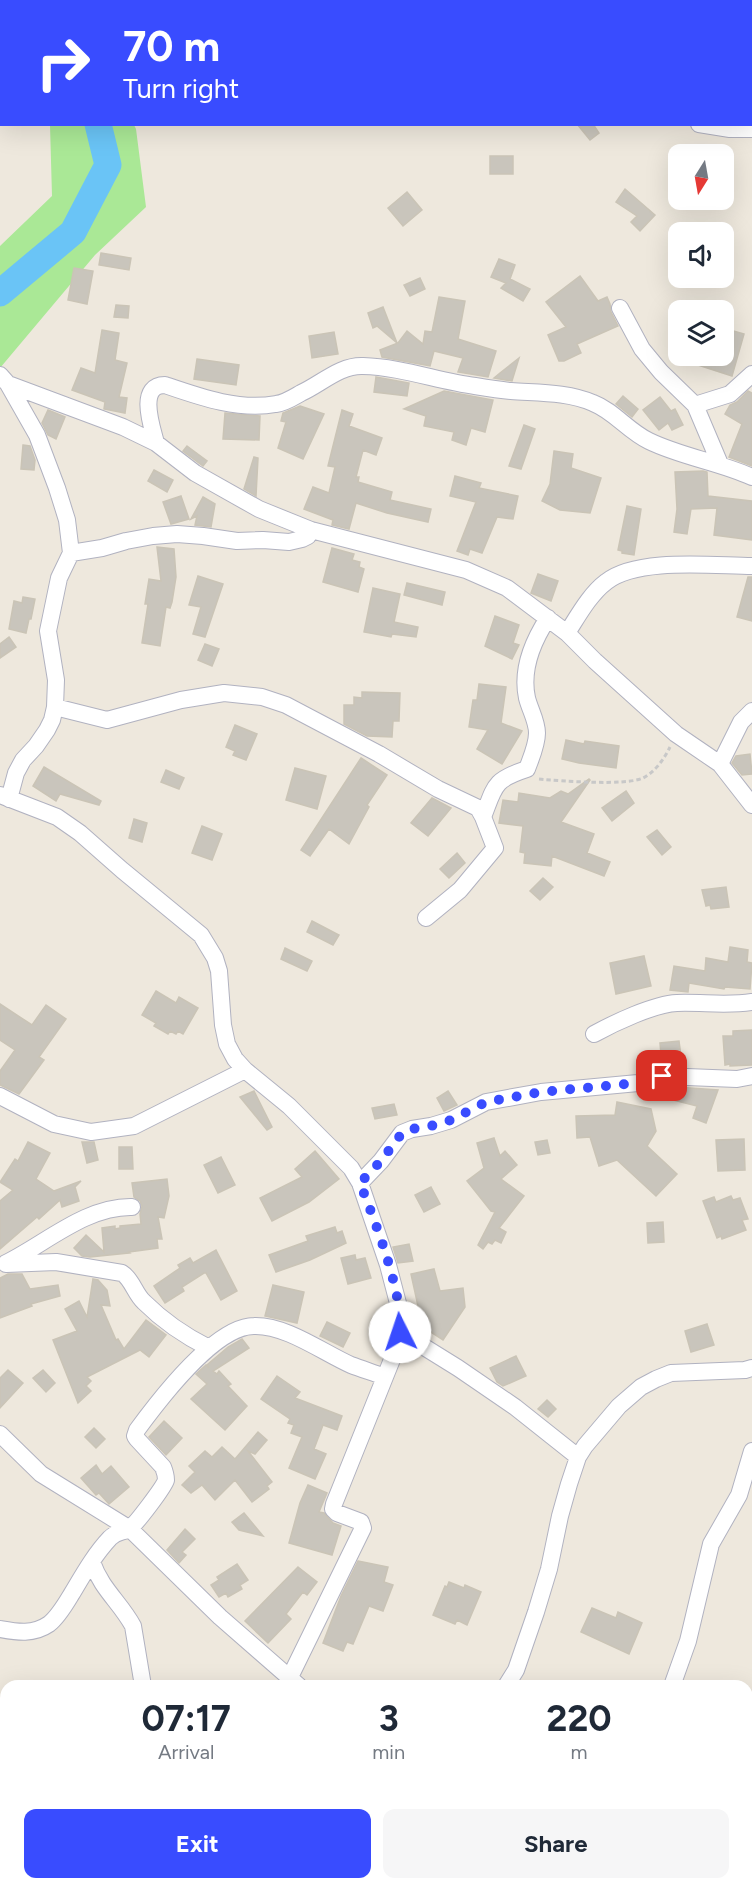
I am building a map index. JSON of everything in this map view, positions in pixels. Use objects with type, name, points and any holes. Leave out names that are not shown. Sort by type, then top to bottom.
[{"type":"street","points":[[711,126],[752,129]]},
{"type":"street","points":[[620,308],[642,350],[695,405],[720,464]]},
{"type":"street","points":[[156,443],[148,410],[149,397],[153,388],[157,386],[165,385],[224,402],[250,406],[279,404],[303,393],[336,373],[361,365],[472,386],[550,393],[581,399],[605,409],[628,429],[663,448],[720,464],[752,477]]},
{"type":"street","points":[[695,405],[730,394],[752,374]]},
{"type":"street","points":[[4,380],[123,427],[156,443],[195,473],[250,504],[311,530],[466,570],[507,588],[567,633],[676,734],[720,764],[752,805]]},
{"type":"street","points":[[4,380],[37,435],[67,520],[71,553],[59,578],[48,631],[56,680],[52,720],[36,746],[22,760],[5,797],[57,817],[80,833],[201,935],[215,958],[219,971],[223,1025],[227,1044],[235,1059],[245,1070],[290,1106],[351,1168],[360,1183],[388,1265],[399,1307],[400,1332],[393,1357],[333,1509],[337,1513],[361,1522],[363,1528],[295,1680]]},
{"type":"street","points":[[71,553],[102,549],[126,541],[153,536],[177,534],[237,541],[289,542],[308,536],[311,530]]},
{"type":"street","points":[[567,633],[605,582],[619,574],[637,569],[667,566],[752,566]]},
{"type":"street","points":[[483,817],[494,787],[507,776],[527,769],[535,746],[538,735],[537,726],[526,695],[528,664],[537,636],[548,618]]},
{"type":"street","points":[[55,707],[107,720],[181,700],[224,693],[262,698],[286,705],[379,754],[438,789],[478,808],[495,848],[460,890],[426,918]]},
{"type":"street","points":[[720,764],[738,728],[752,711]]},
{"type":"street","points":[[594,1034],[607,1026],[653,1008],[674,1003],[740,1004],[752,1002]]},
{"type":"street","points":[[0,1096],[54,1124],[91,1132],[134,1126],[245,1070]]},
{"type":"street","points":[[360,1183],[381,1161],[402,1133],[451,1120],[486,1102],[541,1092],[638,1083],[662,1076],[737,1080],[752,1076]]},
{"type":"street","points":[[3,1265],[44,1240],[98,1213],[108,1209],[132,1207]]},
{"type":"street","points":[[3,1265],[56,1262],[118,1272],[125,1275],[142,1300],[159,1316],[184,1335],[209,1348]]},
{"type":"street","points":[[0,1629],[33,1631],[51,1623],[102,1547],[114,1534],[130,1529],[152,1502],[166,1479],[163,1467],[136,1439],[137,1430],[190,1366],[227,1334],[242,1327],[255,1326],[286,1333],[351,1365],[385,1377]]},
{"type":"street","points":[[400,1332],[515,1407],[578,1457]]},
{"type":"street","points":[[510,1680],[516,1670],[536,1612],[549,1569],[560,1516],[578,1457],[619,1406],[641,1387],[656,1379],[670,1373],[752,1368]]},
{"type":"street","points":[[0,1434],[41,1474],[130,1529],[220,1617],[292,1680]]},
{"type":"street","points":[[674,1680],[688,1641],[711,1544],[739,1496],[752,1451]]},
{"type":"street","points":[[92,1562],[103,1587],[123,1610],[133,1626],[142,1680]]},
{"type":"path","points":[[507,776],[563,782],[635,781],[651,773],[665,757],[676,734]]},
{"type":"green space","points":[[50,126],[134,126],[146,207],[95,255],[0,368],[0,246],[52,196]]},
{"type":"building","points":[[579,126],[594,126],[599,133],[590,140]]},
{"type":"building","points":[[490,156],[513,156],[513,174],[490,174]]},
{"type":"building","points":[[625,189],[655,215],[640,231],[631,222],[637,216],[616,202]]},
{"type":"building","points":[[407,192],[422,210],[403,226],[388,208]]},
{"type":"building","points":[[101,253],[131,258],[129,270],[99,265]]},
{"type":"building","points":[[499,259],[515,265],[510,279],[530,289],[523,301],[501,288],[506,283],[491,277]]},
{"type":"building","points":[[74,268],[93,271],[87,304],[68,300]]},
{"type":"building","points":[[580,276],[598,301],[607,297],[618,326],[577,344],[581,353],[559,361],[548,335],[566,327],[546,302]]},
{"type":"building","points":[[420,278],[425,289],[410,296],[404,285]]},
{"type":"building","points":[[439,297],[465,301],[458,339],[496,351],[488,377],[458,372],[463,358],[434,351],[430,366],[382,357],[380,350],[398,343],[407,331],[423,344],[425,331],[432,332]]},
{"type":"building","points":[[116,305],[129,306],[128,318],[114,317]]},
{"type":"building","points":[[383,307],[397,343],[377,326],[373,328],[368,313]]},
{"type":"building","points":[[102,330],[119,333],[115,360],[127,363],[119,397],[127,398],[125,413],[104,409],[105,402],[72,390],[81,368],[95,373]]},
{"type":"building","points":[[734,331],[744,334],[732,376],[701,366],[734,366]]},
{"type":"building","points":[[334,332],[338,354],[312,358],[309,336]]},
{"type":"building","points":[[519,358],[512,381],[494,378],[500,373]]},
{"type":"building","points":[[197,359],[239,365],[236,385],[194,379]]},
{"type":"building","points":[[376,377],[409,383],[407,396],[374,392]]},
{"type":"building","points":[[444,391],[493,400],[485,432],[471,428],[466,445],[452,440],[454,432],[424,426],[426,416],[404,409]]},
{"type":"building","points":[[748,391],[752,393],[752,466],[729,457],[742,424],[725,414],[730,405],[737,402]]},
{"type":"building","points":[[623,396],[638,409],[632,417],[616,404]]},
{"type":"building","points":[[660,397],[671,411],[675,409],[683,425],[672,430],[668,423],[659,430],[643,410]]},
{"type":"building","points":[[300,406],[324,414],[303,459],[278,448],[286,422],[281,421],[283,413]]},
{"type":"building","points":[[48,410],[65,417],[56,439],[48,435],[42,423]]},
{"type":"building","points":[[342,410],[353,414],[349,426],[382,438],[376,455],[363,450],[356,477],[359,477],[358,482],[392,492],[390,500],[431,509],[428,522],[356,503],[349,529],[332,525],[333,520],[304,509],[313,487],[329,493],[335,467],[328,466]]},
{"type":"building","points":[[225,413],[260,416],[259,440],[223,439]]},
{"type":"building","points":[[524,425],[535,429],[521,469],[509,466]]},
{"type":"building","points":[[23,445],[30,446],[35,460],[34,470],[21,469]]},
{"type":"building","points":[[187,446],[207,461],[203,466],[183,451]]},
{"type":"building","points":[[554,451],[573,454],[571,468],[601,478],[590,513],[560,510],[542,501],[550,484]]},
{"type":"building","points":[[254,457],[258,458],[256,496],[244,489]]},
{"type":"building","points":[[154,470],[173,480],[167,492],[148,481]]},
{"type":"building","points":[[675,472],[707,472],[708,496],[752,501],[752,540],[714,535],[717,508],[691,509],[687,534],[674,532],[677,509]]},
{"type":"building","points":[[455,476],[481,483],[479,488],[518,496],[513,519],[497,517],[482,553],[470,549],[468,555],[457,551],[476,502],[450,496]]},
{"type":"building","points":[[181,496],[189,519],[171,524],[163,502]]},
{"type":"building","points":[[203,497],[215,504],[211,527],[195,525],[197,516],[191,519]]},
{"type":"building","points":[[627,506],[641,509],[634,555],[618,550]]},
{"type":"building","points":[[157,547],[174,549],[176,577],[170,608],[166,607],[160,646],[142,643],[149,579],[161,581]]},
{"type":"building","points":[[332,548],[354,554],[352,560],[360,562],[359,567],[364,569],[358,592],[323,582]]},
{"type":"building","points":[[538,574],[558,581],[551,601],[531,593]]},
{"type":"building","points":[[198,576],[223,584],[205,637],[193,634],[201,607],[189,605]]},
{"type":"building","points":[[748,577],[752,577],[752,621],[737,617]]},
{"type":"building","points":[[407,583],[445,592],[442,605],[404,595]]},
{"type":"building","points":[[373,588],[400,594],[394,622],[418,627],[416,637],[392,634],[391,637],[364,632]]},
{"type":"building","points":[[23,597],[35,599],[26,633],[9,629],[14,601],[22,603]]},
{"type":"building","points":[[495,616],[519,625],[513,643],[519,645],[512,659],[485,646]]},
{"type":"building","points":[[9,637],[16,647],[0,658],[0,644]]},
{"type":"building","points":[[205,644],[219,649],[212,666],[198,660]]},
{"type":"building","points":[[479,684],[506,687],[501,723],[522,731],[502,764],[477,749],[488,730],[469,727],[473,700],[477,700]]},
{"type":"building","points":[[362,692],[400,693],[399,721],[393,721],[392,737],[367,736],[344,724],[344,705],[354,705],[354,697],[362,698]]},
{"type":"building","points":[[235,725],[257,734],[246,760],[233,755],[235,751],[226,747]]},
{"type":"building","points":[[566,740],[584,744],[585,741],[619,746],[616,768],[562,759]]},
{"type":"building","points":[[750,754],[752,774],[742,775],[732,763],[736,756]]},
{"type":"building","points":[[361,758],[387,775],[367,805],[369,807],[349,844],[329,829],[310,856],[301,850]]},
{"type":"building","points":[[44,767],[101,801],[99,805],[60,794],[56,801],[33,786]]},
{"type":"building","points":[[295,768],[326,776],[317,809],[286,800]]},
{"type":"building","points":[[166,770],[184,778],[179,789],[161,782]]},
{"type":"building","points":[[589,779],[561,822],[594,834],[587,853],[610,862],[604,876],[552,856],[551,866],[524,863],[525,853],[520,852],[523,826],[499,823],[503,800],[518,802],[519,793],[550,798],[561,791],[568,794]]},
{"type":"building","points":[[626,791],[634,803],[612,821],[602,808]]},
{"type":"building","points":[[432,798],[451,808],[428,836],[411,823]]},
{"type":"building","points":[[134,819],[147,823],[142,842],[129,838]]},
{"type":"building","points":[[202,826],[222,834],[212,860],[192,853]]},
{"type":"building","points":[[657,830],[671,847],[662,855],[647,837]]},
{"type":"building","points":[[457,853],[465,863],[449,878],[440,869]]},
{"type":"building","points":[[543,878],[553,887],[540,900],[530,891]]},
{"type":"building","points":[[726,887],[729,907],[711,909],[710,905],[706,906],[702,890]]},
{"type":"building","points":[[312,921],[339,935],[333,945],[307,932]]},
{"type":"building","points":[[730,947],[748,950],[747,962],[752,963],[750,989],[725,987],[724,989],[689,983],[688,992],[670,990],[674,966],[705,971],[706,958],[728,962]]},
{"type":"building","points":[[285,948],[312,961],[307,971],[281,959]]},
{"type":"building","points":[[644,956],[651,986],[616,994],[610,963]]},
{"type":"building","points":[[156,991],[176,1003],[179,997],[198,1008],[183,1034],[170,1031],[168,1034],[154,1026],[156,1023],[142,1015]]},
{"type":"building","points":[[0,1004],[32,1025],[46,1005],[66,1019],[39,1057],[44,1060],[19,1094],[0,1085],[0,1071],[15,1050],[0,1040]]},
{"type":"building","points":[[752,1030],[752,1065],[725,1065],[723,1036],[733,1036],[733,1031]]},
{"type":"building","points":[[679,1041],[682,1064],[662,1066],[660,1043]]},
{"type":"building","points":[[676,1087],[718,1090],[706,1123],[693,1118],[697,1106],[673,1100]]},
{"type":"building","points":[[254,1091],[272,1127],[267,1130],[240,1097]]},
{"type":"building","points":[[448,1091],[457,1105],[444,1111],[437,1098]]},
{"type":"building","points":[[617,1102],[651,1109],[656,1131],[647,1146],[677,1174],[656,1196],[617,1160],[599,1166],[590,1137],[577,1138],[576,1116],[615,1115]]},
{"type":"building","points":[[394,1104],[397,1115],[375,1119],[372,1108]]},
{"type":"building","points":[[494,1138],[500,1156],[505,1151],[517,1165],[501,1179],[524,1196],[499,1228],[506,1232],[501,1243],[495,1240],[492,1244],[488,1242],[483,1249],[478,1245],[495,1212],[491,1211],[467,1181],[484,1168],[477,1143]]},
{"type":"building","points":[[744,1139],[745,1170],[718,1171],[716,1140]]},
{"type":"building","points":[[547,1140],[550,1153],[538,1155],[535,1142]]},
{"type":"building","points":[[28,1142],[50,1153],[36,1179],[54,1191],[81,1181],[75,1187],[79,1201],[62,1207],[60,1200],[0,1249],[0,1201],[13,1190],[0,1182],[15,1159],[18,1161]]},
{"type":"building","points":[[82,1142],[94,1142],[98,1160],[87,1163]]},
{"type":"building","points":[[119,1147],[132,1147],[133,1169],[119,1169]]},
{"type":"building","points":[[315,1151],[339,1179],[309,1202],[272,1221],[260,1198],[302,1177],[295,1169]]},
{"type":"building","points":[[221,1157],[235,1185],[218,1193],[204,1165]]},
{"type":"building","points":[[167,1179],[169,1196],[164,1218],[158,1217],[162,1239],[157,1239],[158,1248],[90,1257],[82,1256],[74,1248],[86,1235],[104,1252],[102,1228],[115,1226],[115,1229],[120,1226],[141,1224],[142,1206],[140,1201],[134,1197],[132,1183]]},
{"type":"building","points":[[431,1187],[440,1204],[424,1212],[415,1195]]},
{"type":"building","points":[[731,1196],[733,1200],[740,1198],[748,1219],[742,1220],[746,1230],[722,1239],[721,1236],[717,1238],[703,1201],[714,1197],[716,1202]]},
{"type":"building","points":[[663,1222],[664,1242],[648,1243],[647,1223]]},
{"type":"building","points":[[335,1227],[337,1233],[342,1231],[346,1243],[310,1260],[276,1272],[269,1255],[308,1241],[306,1236]]},
{"type":"building","points":[[409,1244],[413,1261],[398,1263],[393,1247]]},
{"type":"building","points":[[216,1250],[237,1291],[221,1300],[204,1273],[182,1287],[184,1291],[165,1303],[154,1286],[180,1268],[178,1265],[190,1258],[193,1263]]},
{"type":"building","points":[[355,1255],[356,1260],[365,1258],[371,1278],[348,1284],[341,1258]]},
{"type":"building","points":[[434,1269],[440,1291],[463,1288],[465,1307],[443,1340],[417,1323],[413,1308],[418,1306],[411,1274]]},
{"type":"building","points":[[8,1274],[22,1274],[30,1289],[58,1285],[60,1296],[31,1304],[32,1306],[0,1318],[0,1278]]},
{"type":"building","points":[[93,1279],[98,1280],[107,1290],[110,1306],[101,1305],[116,1340],[118,1339],[124,1349],[146,1320],[166,1335],[149,1357],[140,1350],[87,1377],[91,1381],[86,1386],[91,1391],[78,1403],[53,1340],[77,1331],[65,1309],[79,1301],[87,1317]]},
{"type":"building","points":[[273,1285],[304,1292],[297,1323],[265,1316]]},
{"type":"building","points":[[327,1322],[350,1333],[343,1347],[320,1336]]},
{"type":"building","points":[[707,1324],[714,1345],[691,1352],[685,1331]]},
{"type":"building","points":[[242,1339],[249,1348],[213,1371],[217,1374],[219,1371],[231,1384],[228,1386],[247,1406],[225,1430],[191,1399],[207,1384],[196,1374],[206,1365],[209,1368],[207,1365],[228,1347]]},
{"type":"building","points":[[516,1356],[526,1376],[503,1386],[497,1382],[490,1368]]},
{"type":"building","points":[[8,1370],[23,1383],[0,1408],[0,1378]]},
{"type":"building","points":[[43,1370],[55,1383],[46,1392],[33,1378]]},
{"type":"building","points":[[277,1376],[300,1392],[295,1398],[342,1416],[337,1430],[323,1425],[314,1449],[326,1454],[315,1479],[289,1468],[302,1437],[291,1433],[294,1425],[288,1423],[290,1419],[261,1399]]},
{"type":"building","points":[[547,1400],[556,1409],[548,1417],[538,1409]]},
{"type":"building","points":[[164,1421],[182,1438],[166,1455],[149,1437]]},
{"type":"building","points":[[94,1428],[105,1439],[96,1448],[85,1437]]},
{"type":"building","points":[[258,1432],[267,1440],[255,1454],[248,1451],[272,1482],[267,1486],[269,1489],[252,1502],[235,1480],[215,1500],[202,1485],[191,1493],[182,1485],[195,1472],[189,1466],[205,1451],[212,1457],[222,1447],[235,1459]]},
{"type":"building","points":[[96,1465],[102,1474],[111,1466],[129,1487],[109,1504],[99,1493],[96,1495],[81,1478]]},
{"type":"building","points":[[308,1485],[327,1493],[319,1512],[324,1513],[333,1523],[341,1526],[332,1555],[289,1543],[300,1503]]},
{"type":"building","points":[[244,1513],[263,1536],[239,1530],[232,1522]]},
{"type":"building","points":[[185,1529],[195,1539],[182,1552],[186,1555],[179,1563],[167,1550]]},
{"type":"building","points":[[358,1561],[388,1567],[384,1582],[393,1585],[383,1611],[369,1606],[353,1644],[347,1642],[343,1651],[323,1643],[341,1596]]},
{"type":"building","points":[[237,1564],[248,1580],[240,1585],[242,1589],[228,1597],[226,1593],[219,1597],[211,1585],[219,1580],[217,1577]]},
{"type":"building","points":[[298,1567],[317,1582],[307,1595],[303,1592],[286,1614],[291,1619],[268,1643],[245,1621]]},
{"type":"building","points":[[449,1582],[464,1588],[465,1585],[481,1592],[467,1625],[457,1620],[455,1624],[433,1615],[445,1586],[447,1587]]},
{"type":"building","points":[[592,1608],[616,1618],[618,1612],[642,1623],[629,1654],[581,1632]]},
{"type":"waterway","points":[[0,293],[73,232],[108,165],[98,126]]},
{"type":"route","points":[[400,1332],[399,1307],[388,1265],[360,1183],[381,1161],[402,1133],[451,1120],[486,1102],[576,1087],[638,1083],[662,1076]]}]
